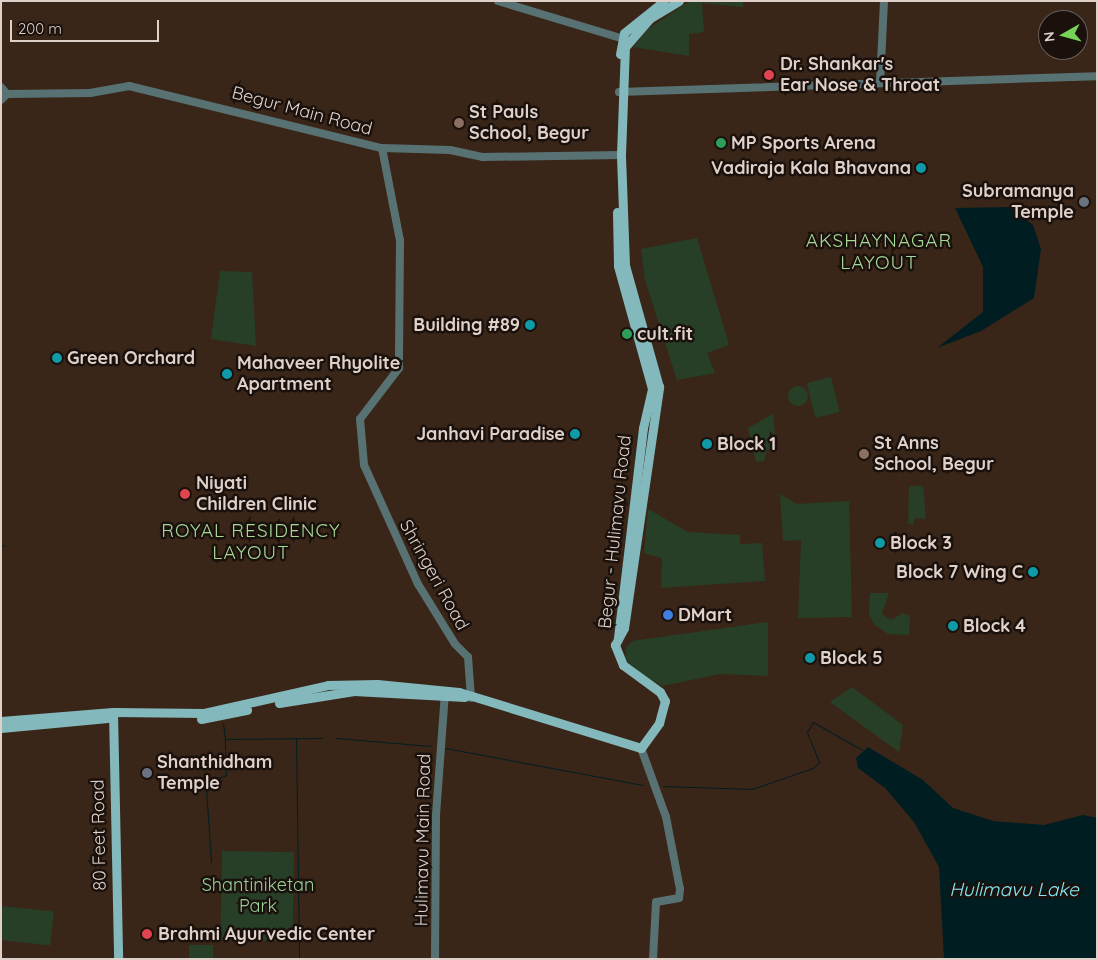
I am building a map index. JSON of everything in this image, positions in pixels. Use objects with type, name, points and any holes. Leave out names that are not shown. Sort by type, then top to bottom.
[{"type":"main road","points":[[621,92],[624,39],[664,1]]},
{"type":"main road","points":[[624,39],[649,19],[680,1]]},
{"type":"main road","name":"Begur - Hulimavu Road","points":[[618,155],[622,126],[621,92]]},
{"type":"main road","name":"Begur - Hulimavu Road","points":[[621,92],[618,155],[625,266],[659,388],[624,628],[615,645],[623,664],[660,692],[665,702],[659,723],[641,748]]},
{"type":"main road","points":[[1,721],[204,713],[328,685],[384,684],[468,698],[641,748]]},
{"type":"main road","points":[[1,728],[116,715]]},
{"type":"main road","name":"80 Feet Road","points":[[116,715],[118,748],[113,752],[118,959]]},
{"type":"street","points":[[498,1],[624,39]]},
{"type":"street","points":[[880,83],[884,1]]},
{"type":"street","points":[[621,92],[1097,76]]},
{"type":"street","name":"Begur Main Road","points":[[1,87],[4,97],[90,93],[129,86],[382,148],[450,150],[483,157],[618,155]]},
{"type":"street","name":"Shringeri Road","points":[[382,148],[400,241],[399,368],[360,419],[364,465],[383,512],[418,584],[455,644],[468,657],[468,698]]},
{"type":"street","name":"Hulimavu Main Road","points":[[435,959],[436,815],[445,694]]},
{"type":"street","points":[[641,748],[663,808],[680,889],[679,898],[656,902],[653,959]]},
{"type":"green space","points":[[690,1],[742,1],[744,7],[702,3],[704,32],[689,34],[689,56],[633,47],[648,29]]},
{"type":"green space","points":[[697,238],[729,345],[707,353],[715,373],[677,380],[645,280],[641,249]]},
{"type":"green space","points":[[220,271],[252,272],[256,346],[211,339]]},
{"type":"green space","points":[[831,377],[840,412],[815,418],[807,383]]},
{"type":"green space","points":[[798,386],[805,389],[808,396],[805,403],[798,406],[791,403],[788,396],[791,389]]},
{"type":"green space","points":[[773,414],[776,445],[767,450],[764,461],[756,462],[748,428]]},
{"type":"green space","points":[[909,486],[923,486],[926,519],[915,518],[913,525],[908,523]]},
{"type":"green space","points":[[780,494],[797,504],[849,501],[852,617],[798,618],[801,540],[783,541]]},
{"type":"green space","points":[[648,509],[688,532],[740,535],[740,544],[762,543],[765,581],[661,588],[662,558],[644,553]]},
{"type":"green space","points":[[870,593],[889,593],[882,614],[891,620],[903,613],[910,616],[909,635],[888,634],[875,625],[869,615]]},
{"type":"green space","points":[[768,622],[768,676],[720,674],[662,686],[639,674],[626,659],[626,648],[632,641]]},
{"type":"green space","points":[[852,687],[903,725],[899,752],[830,702]]},
{"type":"green space","name":"Shantiniketan Park","points":[[222,851],[294,852],[292,941],[220,940]]},
{"type":"green space","points":[[1,906],[54,912],[50,945],[1,940]]},
{"type":"green space","points":[[189,945],[213,945],[213,959],[189,959]]},
{"type":"water","points":[[1009,207],[1033,225],[1041,249],[1034,298],[981,331],[937,348],[983,312],[983,267],[955,208]]},
{"type":"water","name":"Hulimavu Lake","points":[[868,747],[923,780],[953,808],[993,821],[1044,825],[1083,815],[1097,818],[1097,959],[944,959],[939,867],[914,822],[885,788],[858,768],[856,758]]},
{"type":"waterway","points":[[663,786],[752,789],[813,768],[819,762],[807,732],[813,722],[862,750]]},
{"type":"waterway","points":[[223,723],[225,739],[322,738]]},
{"type":"waterway","points":[[296,738],[299,959]]},
{"type":"waterway","points":[[336,738],[431,746]]},
{"type":"waterway","points":[[206,782],[226,775],[225,740]]},
{"type":"waterway","points":[[445,748],[643,785]]},
{"type":"waterway","points":[[206,788],[211,862]]},
{"type":"place","name":"Dr. Shankar's Ear Nose & Throat","points":[[769,75]]},
{"type":"place","name":"St Pauls School, Begur","points":[[459,123]]},
{"type":"place","name":"MP Sports Arena","points":[[721,143]]},
{"type":"place","name":"Vadiraja Kala Bhavana","points":[[921,168]]},
{"type":"place","name":"Subramanya Temple","points":[[1084,202]]},
{"type":"place","name":"Building #89","points":[[530,325]]},
{"type":"place","name":"cult.fit","points":[[627,334]]},
{"type":"place","name":"Green Orchard","points":[[57,358]]},
{"type":"place","name":"Mahaveer Rhyolite Apartment","points":[[227,374]]},
{"type":"place","name":"Janhavi Paradise","points":[[575,434]]},
{"type":"place","name":"Block 1","points":[[707,444]]},
{"type":"place","name":"St Anns School, Begur","points":[[864,454]]},
{"type":"place","name":"Niyati Children Clinic","points":[[185,494]]},
{"type":"place","name":"Block 3","points":[[880,543]]},
{"type":"place","name":"Block 7 Wing C","points":[[1033,572]]},
{"type":"place","name":"DMart","points":[[668,615]]},
{"type":"place","name":"Block 4","points":[[953,626]]},
{"type":"place","name":"Block 5","points":[[810,658]]},
{"type":"place","name":"Shanthidham Temple","points":[[147,773]]},
{"type":"place","name":"Brahmi Ayurvedic Center","points":[[147,934]]},
{"type":"district","name":"AKSHAYNAGAR LAYOUT","points":[[879,252]]},
{"type":"district","name":"ROYAL RESIDENCY LAYOUT","points":[[251,542]]}]
